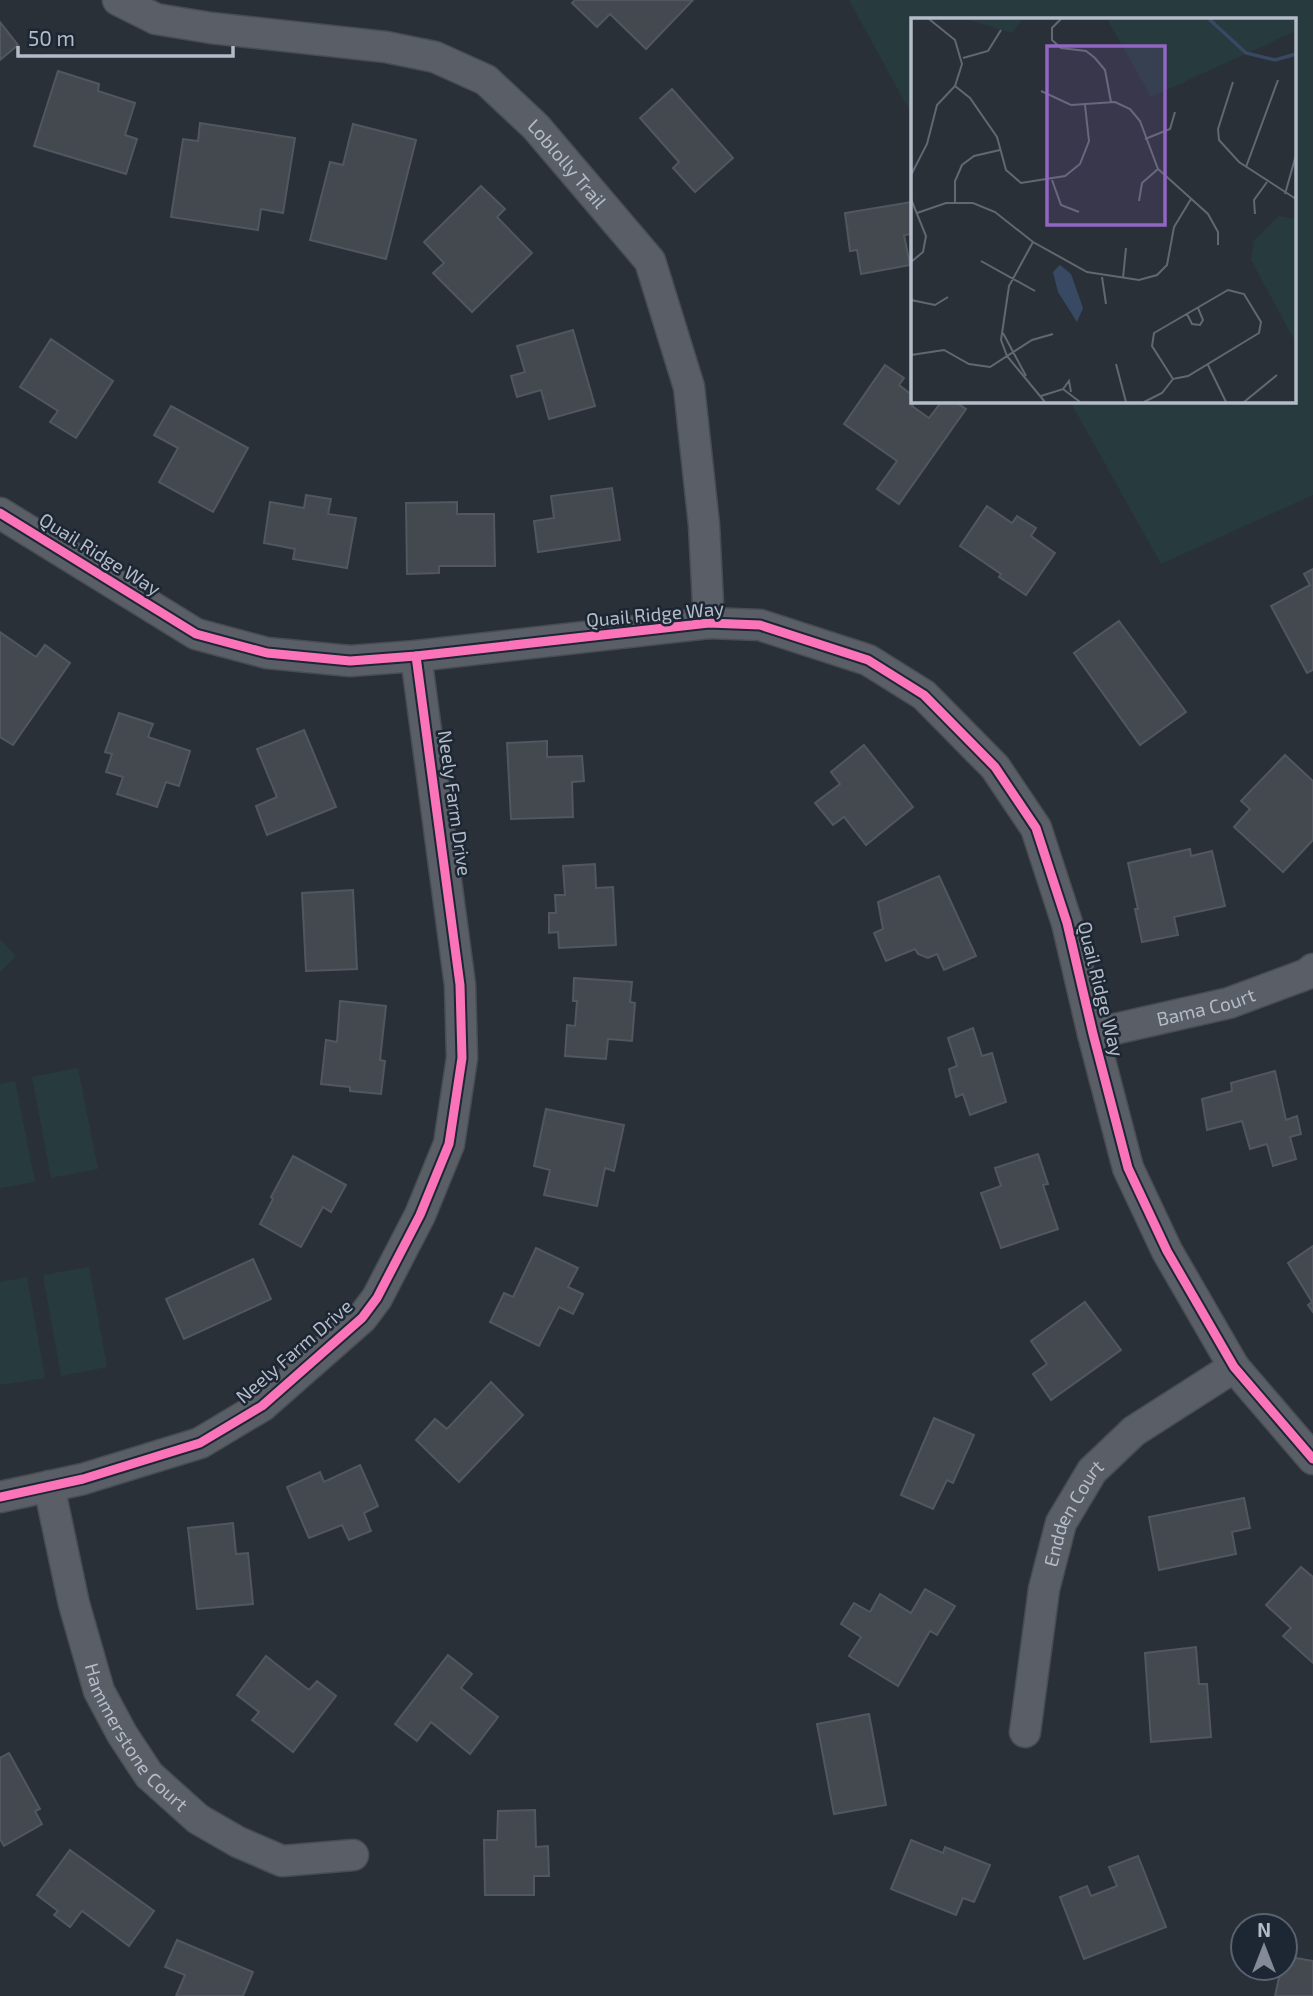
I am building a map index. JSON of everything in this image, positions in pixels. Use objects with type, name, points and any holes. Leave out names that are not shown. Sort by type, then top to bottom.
[{"type":"street","name":"Loblolly Trail","points":[[118,0],[156,19],[211,28],[386,47],[435,57],[486,79],[536,127],[650,261],[689,387],[704,525],[709,623]]},
{"type":"street","name":"Quail Ridge Way","points":[[0,513],[196,634],[267,653],[350,661],[709,623],[760,625],[867,660],[924,695],[995,767],[1036,828],[1067,923],[1128,1168],[1167,1251],[1234,1367],[1313,1459]]},
{"type":"street","name":"Neely Farm Drive","points":[[0,1497],[83,1479],[200,1443],[262,1406],[362,1318],[377,1298],[420,1215],[449,1143],[462,1058],[460,985],[455,936],[416,656]]},
{"type":"street","name":"Bama Court","points":[[1093,1034],[1228,1003],[1307,974],[1313,968]]},
{"type":"street","name":"Endden Court","points":[[1025,1732],[1044,1589],[1061,1523],[1092,1472],[1134,1431],[1234,1367]]},
{"type":"street","name":"Hammerstone Court","points":[[49,1486],[74,1604],[99,1691],[122,1734],[149,1775],[198,1819],[238,1842],[282,1861],[353,1855]]},
{"type":"green space","points":[[849,0],[1313,0],[1313,495],[1161,564],[1071,402],[1296,402],[1296,18],[911,18],[911,113]]},
{"type":"green space","points":[[0,939],[16,956],[0,972]]},
{"type":"green space","points":[[78,1068],[98,1169],[51,1178],[32,1077]]},
{"type":"green space","points":[[15,1081],[35,1182],[0,1188],[0,1084]]},
{"type":"green space","points":[[89,1267],[107,1367],[61,1376],[43,1275]]},
{"type":"green space","points":[[27,1277],[45,1378],[0,1385],[0,1282]]},
{"type":"building","points":[[575,0],[693,0],[646,49],[610,14],[597,27],[572,3]]},
{"type":"building","points":[[0,22],[18,45],[0,60]]},
{"type":"building","points":[[58,71],[99,84],[98,91],[135,103],[125,135],[137,139],[126,174],[34,146]]},
{"type":"building","points":[[672,89],[733,158],[695,192],[673,168],[679,162],[640,118]]},
{"type":"building","points":[[200,123],[295,138],[283,213],[261,209],[258,230],[171,217],[183,139],[198,141]]},
{"type":"building","points":[[353,124],[416,140],[386,259],[310,240],[330,162],[343,165]]},
{"type":"building","points":[[481,186],[505,209],[497,217],[532,253],[472,312],[433,273],[444,263],[424,242]]},
{"type":"building","points":[[911,202],[911,234],[904,235],[910,265],[861,274],[857,250],[850,251],[845,213]]},
{"type":"building","points":[[573,330],[595,406],[549,419],[541,390],[517,397],[511,376],[525,372],[517,346]]},
{"type":"building","points":[[51,339],[113,381],[76,438],[50,422],[58,411],[20,387]]},
{"type":"building","points":[[885,365],[904,378],[899,385],[911,394],[911,402],[915,402],[912,406],[929,418],[941,402],[956,402],[966,409],[899,504],[877,489],[897,461],[844,424]]},
{"type":"building","points":[[171,406],[248,448],[213,512],[159,482],[178,448],[154,435]]},
{"type":"building","points":[[612,488],[620,540],[538,552],[534,521],[554,518],[551,496]]},
{"type":"building","points":[[306,495],[331,499],[328,514],[356,518],[347,568],[293,559],[295,549],[264,543],[270,502],[304,508]]},
{"type":"building","points":[[457,502],[457,514],[494,514],[495,566],[439,566],[439,573],[407,574],[406,503]]},
{"type":"building","points":[[987,506],[1012,523],[1017,516],[1036,528],[1031,536],[1055,553],[1026,595],[960,546]]},
{"type":"building","points":[[1313,569],[1313,670],[1307,673],[1271,606],[1310,585],[1304,574]]},
{"type":"building","points":[[1119,621],[1186,712],[1140,745],[1074,653]]},
{"type":"building","points":[[0,632],[36,657],[45,645],[70,663],[13,745],[0,737]]},
{"type":"building","points":[[119,713],[153,724],[148,737],[190,751],[179,786],[166,782],[157,807],[117,794],[123,777],[106,772],[112,754],[105,752]]},
{"type":"building","points":[[304,730],[336,807],[267,835],[256,806],[277,797],[257,749]]},
{"type":"building","points":[[547,741],[547,757],[582,756],[584,781],[572,782],[573,817],[511,819],[507,743]]},
{"type":"building","points":[[864,745],[913,807],[866,845],[844,817],[833,825],[815,803],[840,784],[831,772]]},
{"type":"building","points":[[1285,755],[1313,781],[1313,840],[1283,872],[1234,827],[1250,809],[1241,801]]},
{"type":"building","points":[[1190,849],[1191,856],[1212,851],[1225,906],[1174,917],[1178,935],[1142,942],[1128,863]]},
{"type":"building","points":[[595,864],[596,888],[613,887],[616,945],[559,948],[558,932],[549,933],[549,913],[556,913],[555,895],[565,895],[563,866]]},
{"type":"building","points":[[939,876],[976,956],[944,970],[937,954],[928,958],[918,954],[915,949],[886,961],[874,933],[883,929],[878,902]]},
{"type":"building","points":[[353,890],[357,969],[306,971],[302,893]]},
{"type":"building","points":[[574,978],[632,982],[630,1002],[635,1003],[632,1041],[608,1039],[606,1059],[565,1056],[567,1025],[575,1026],[577,1001],[573,1001]]},
{"type":"building","points":[[340,1001],[386,1006],[380,1060],[385,1061],[381,1094],[350,1091],[350,1087],[321,1084],[326,1040],[337,1042]]},
{"type":"building","points":[[973,1028],[982,1056],[992,1053],[1006,1102],[970,1115],[963,1094],[956,1097],[949,1069],[957,1066],[948,1038]]},
{"type":"building","points":[[1275,1071],[1286,1120],[1297,1116],[1301,1134],[1290,1137],[1296,1159],[1273,1166],[1267,1144],[1250,1149],[1242,1121],[1207,1130],[1202,1099],[1232,1091],[1231,1083]]},
{"type":"building","points":[[546,1109],[624,1125],[614,1171],[605,1168],[597,1206],[544,1195],[550,1170],[534,1166]]},
{"type":"building","points":[[1038,1154],[1048,1184],[1043,1185],[1058,1229],[1001,1248],[981,1193],[1001,1186],[995,1168]]},
{"type":"building","points":[[293,1156],[346,1185],[331,1212],[323,1207],[301,1247],[260,1224]]},
{"type":"building","points":[[1313,1246],[1313,1312],[1308,1305],[1312,1302],[1288,1263]]},
{"type":"building","points":[[536,1248],[578,1268],[568,1287],[583,1294],[573,1314],[559,1307],[539,1346],[490,1322],[504,1293],[513,1297]]},
{"type":"building","points":[[253,1259],[271,1299],[184,1339],[166,1299]]},
{"type":"building","points":[[1085,1302],[1121,1350],[1051,1400],[1033,1374],[1047,1364],[1031,1341]]},
{"type":"building","points":[[491,1382],[523,1415],[459,1482],[416,1440],[435,1419],[447,1429]]},
{"type":"building","points":[[934,1418],[974,1435],[953,1483],[947,1480],[933,1509],[901,1495]]},
{"type":"building","points":[[360,1465],[378,1506],[364,1513],[371,1531],[349,1540],[342,1525],[309,1538],[287,1487],[320,1472],[324,1482]]},
{"type":"building","points":[[1244,1498],[1250,1528],[1232,1532],[1236,1554],[1159,1570],[1149,1517]]},
{"type":"building","points":[[233,1523],[236,1554],[248,1553],[253,1604],[197,1609],[188,1528]]},
{"type":"building","points":[[1301,1567],[1313,1577],[1313,1663],[1283,1636],[1291,1628],[1266,1605]]},
{"type":"building","points":[[925,1589],[955,1606],[937,1635],[930,1631],[898,1686],[849,1656],[861,1637],[841,1624],[854,1603],[870,1612],[880,1594],[911,1613]]},
{"type":"building","points":[[1196,1647],[1199,1684],[1207,1684],[1211,1737],[1151,1742],[1145,1653]]},
{"type":"building","points":[[448,1655],[472,1674],[461,1688],[498,1717],[470,1754],[431,1722],[417,1741],[395,1724]]},
{"type":"building","points":[[266,1656],[309,1690],[317,1681],[336,1696],[293,1752],[252,1720],[259,1712],[237,1695]]},
{"type":"building","points":[[869,1714],[886,1805],[834,1814],[817,1724]]},
{"type":"building","points":[[9,1753],[40,1809],[35,1811],[42,1824],[4,1846],[0,1839],[0,1758]]},
{"type":"building","points":[[535,1810],[536,1847],[548,1846],[549,1876],[534,1876],[534,1895],[485,1895],[484,1840],[497,1840],[498,1811]]},
{"type":"building","points":[[911,1840],[943,1853],[945,1847],[990,1865],[974,1902],[963,1898],[956,1915],[891,1889]]},
{"type":"building","points":[[70,1850],[154,1911],[129,1946],[82,1911],[70,1927],[54,1915],[58,1911],[37,1895]]},
{"type":"building","points":[[1138,1856],[1166,1927],[1084,1959],[1060,1897],[1087,1886],[1091,1896],[1117,1886],[1109,1867]]},
{"type":"building","points":[[177,1940],[253,1972],[243,1996],[176,1996],[185,1975],[165,1967]]},
{"type":"building","points":[[1299,1958],[1313,1961],[1313,1996],[1275,1996],[1278,1982],[1299,1982]]},
{"type":"cycle path","points":[[0,513],[196,634],[267,653],[350,661],[709,623],[760,625],[868,660],[924,695],[995,767],[1036,828],[1067,923],[1128,1168],[1167,1251],[1234,1367],[1313,1459]]},
{"type":"cycle path","points":[[0,1497],[83,1479],[200,1443],[262,1406],[362,1318],[377,1298],[420,1215],[449,1144],[462,1058],[460,985],[416,656]]}]
